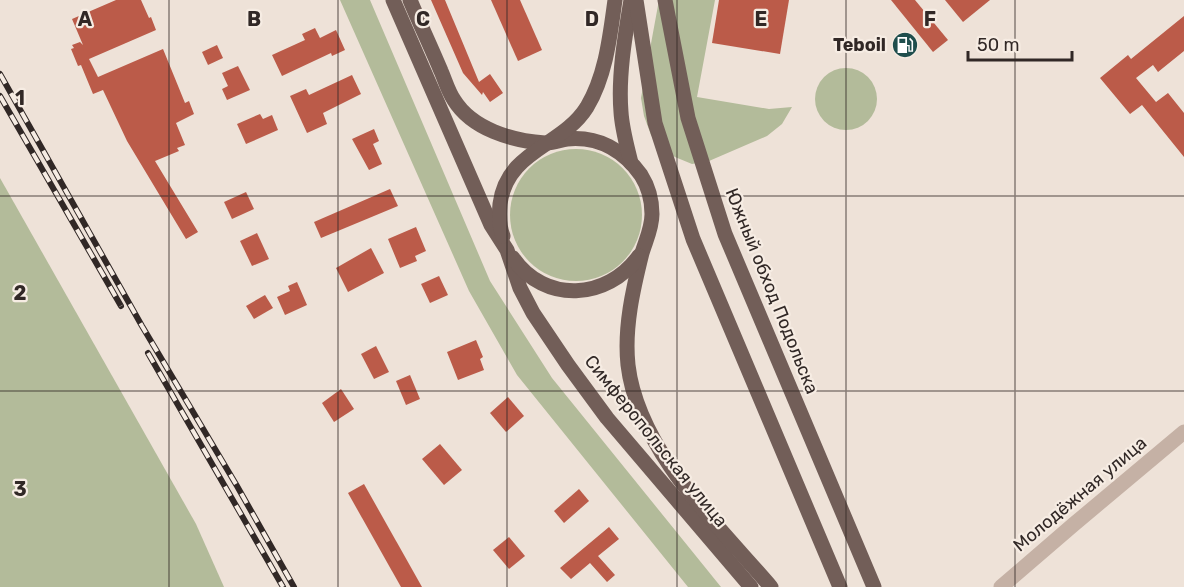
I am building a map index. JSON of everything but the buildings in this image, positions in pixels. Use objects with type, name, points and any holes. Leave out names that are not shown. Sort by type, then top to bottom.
[{"type":"main road","points":[[393,0],[491,225],[507,250],[519,267],[535,280],[554,288],[574,291],[595,289],[614,281],[631,268],[643,251],[650,234],[652,214],[650,196],[643,178],[631,162],[617,151],[592,141],[566,139],[532,152],[518,164],[501,196],[499,214],[501,232],[507,250]]},
{"type":"main road","points":[[410,0],[454,101],[472,120],[491,131],[526,141],[548,144],[586,109],[597,86],[609,48],[615,0]]},
{"type":"main road","points":[[631,0],[621,81],[621,110],[631,162]]},
{"type":"main road","points":[[636,0],[655,123],[693,239],[840,587]]},
{"type":"main road","name":"Южный обход Подольска","points":[[665,0],[688,118],[725,234],[874,587]]},
{"type":"main road","name":"Симферопольская улица","points":[[507,250],[520,288],[533,313],[568,365],[607,418],[751,587]]},
{"type":"main road","name":"Симферопольская улица","points":[[643,251],[627,332],[628,366],[637,407],[657,448],[771,587]]},
{"type":"street","name":"Молодёжная улица","points":[[1001,587],[1184,432]]},
{"type":"green space","points":[[340,0],[370,0],[490,281],[552,378],[721,587],[688,587],[517,375],[469,291]]},
{"type":"green space","points":[[659,0],[715,0],[697,97],[769,109],[792,107],[782,124],[767,136],[709,161],[692,164],[662,149],[651,135],[644,116],[641,98]]},
{"type":"green space","points":[[840,68],[852,68],[868,77],[875,87],[877,99],[875,111],[868,121],[852,130],[840,130],[829,125],[820,116],[815,105],[815,93],[820,82],[829,73]]},
{"type":"green space","points":[[576,149],[601,154],[623,168],[637,190],[642,215],[637,240],[623,262],[601,276],[576,281],[551,276],[529,262],[515,240],[510,215],[515,190],[529,168],[551,154]]},
{"type":"green space","points":[[0,178],[196,524],[224,587],[0,587]]},
{"type":"railway","points":[[0,74],[142,326],[294,587]]},
{"type":"railway","points":[[0,96],[121,306]]},
{"type":"railway","points":[[148,353],[283,587]]},
{"type":"place","name":"Teboil","points":[[905,45]]}]
